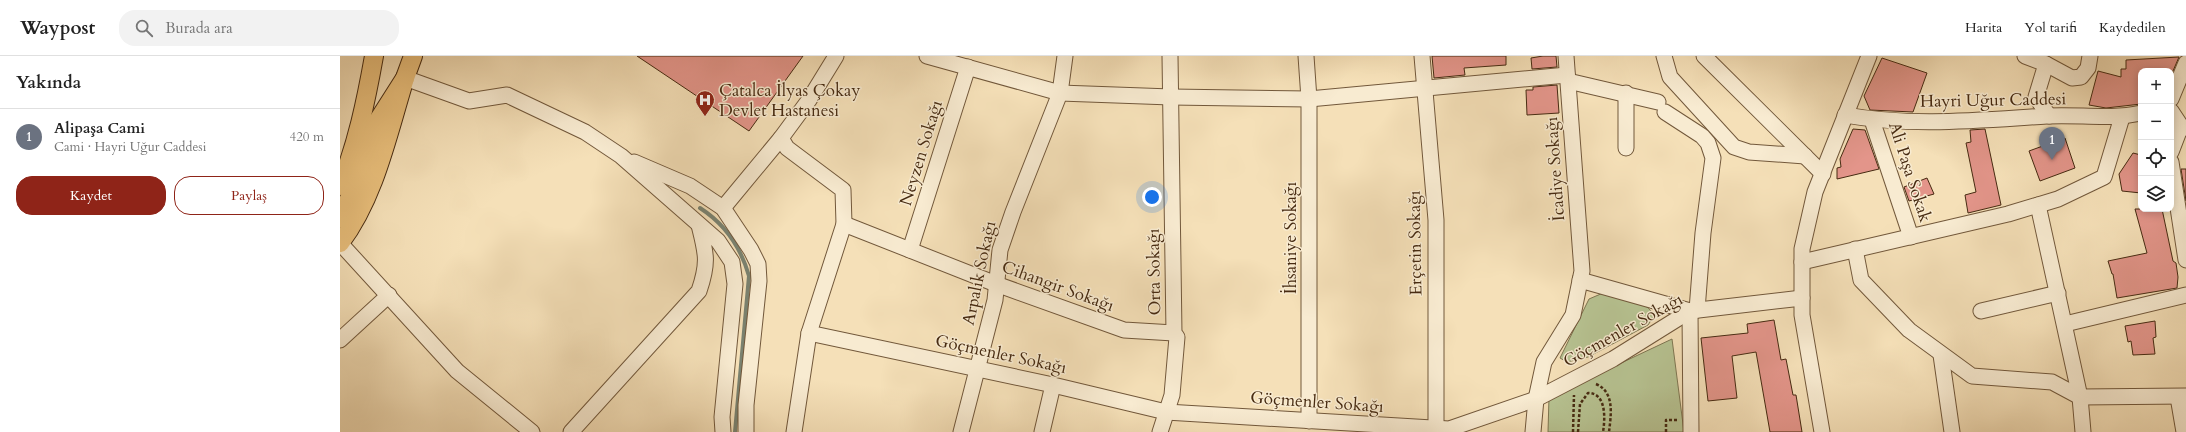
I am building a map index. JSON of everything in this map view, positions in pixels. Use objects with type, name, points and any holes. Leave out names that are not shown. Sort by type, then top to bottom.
[{"type":"main road","points":[[340,186],[361,123],[374,56]]},
{"type":"main road","points":[[340,243],[361,209],[413,56]]},
{"type":"main road","points":[[340,218],[356,184],[377,122],[405,78]]},
{"type":"street","points":[[723,208],[781,138],[809,100],[836,56]]},
{"type":"street","points":[[927,56],[1060,93],[1171,97],[1309,99],[1426,88],[1568,78],[1626,93],[1662,107],[1702,136],[1708,143],[1713,158],[1693,311],[1690,426]]},
{"type":"street","name":"Arpalık Sokağı","points":[[961,432],[994,300],[1000,250],[1060,93],[1065,56]]},
{"type":"street","name":"Orta Sokağı","points":[[1160,432],[1173,388],[1177,337],[1174,333],[1170,56]]},
{"type":"street","name":"İhsaniye Sokağı","points":[[1306,56],[1309,99],[1309,421]]},
{"type":"street","name":"Erçetin Sokağı","points":[[1422,56],[1426,88],[1436,220],[1436,428]]},
{"type":"street","name":"İcadiye Sokağı","points":[[1533,432],[1536,399],[1544,362],[1573,315],[1582,272],[1566,56]]},
{"type":"street","points":[[1664,56],[1670,77],[1734,148],[1749,152],[1805,156]]},
{"type":"street","points":[[1704,56],[1823,174]]},
{"type":"street","points":[[1822,432],[1802,315],[1802,249],[1810,214],[1823,174],[1869,56]]},
{"type":"street","points":[[2025,56],[2046,64],[2072,78],[2080,77],[2088,68],[2090,56]]},
{"type":"street","points":[[2174,92],[2186,63]]},
{"type":"street","points":[[2046,64],[2036,97],[2049,116]]},
{"type":"street","name":"Neyzen Sokağı","points":[[910,250],[968,67]]},
{"type":"street","points":[[405,78],[469,101],[507,95],[585,132],[621,156],[718,241],[732,262],[734,277],[722,432]]},
{"type":"street","points":[[1626,93],[1626,148]]},
{"type":"street","name":"Hayri Uğur Caddesi","points":[[1846,115],[1872,120],[1968,122],[2049,116],[2122,117],[2138,114]]},
{"type":"street","points":[[2174,115],[2184,127],[2174,146]]},
{"type":"street","points":[[1802,262],[2008,214],[2058,199],[2104,177],[2122,117]]},
{"type":"street","name":"Ali Paşa Sokak","points":[[1872,120],[1911,237]]},
{"type":"street","points":[[781,138],[787,148],[843,190],[844,224],[809,333],[794,432]]},
{"type":"street","points":[[621,156],[690,186],[723,208],[751,250],[758,264],[760,281],[746,405],[746,432]]},
{"type":"street","points":[[2173,176],[2186,260]]},
{"type":"street","points":[[2038,205],[2080,397],[2083,432]]},
{"type":"street","points":[[571,432],[699,291],[706,272],[707,257],[699,224]]},
{"type":"street","name":"Cihangir Sokağı","points":[[844,224],[996,284],[1124,330],[1174,333]]},
{"type":"street","points":[[340,243],[457,371],[532,432]]},
{"type":"street","points":[[1855,250],[1861,280],[1909,330],[1941,355],[1972,376],[2052,382],[2080,397],[2182,397],[2184,432]]},
{"type":"street","points":[[1580,280],[1693,311]]},
{"type":"street","points":[[1981,311],[2058,293]]},
{"type":"street","points":[[340,340],[389,295]]},
{"type":"street","points":[[2065,324],[2186,295]]},
{"type":"street","name":"Göçmenler Sokağı","points":[[809,333],[1053,385],[1166,412],[1309,421],[1327,427],[1449,429],[1536,399],[1613,359],[1693,311],[1802,298]]},
{"type":"street","points":[[1941,355],[1952,432]]},
{"type":"street","points":[[1042,432],[1053,385]]},
{"type":"path","points":[[1592,383],[1603,388],[1610,400],[1611,414],[1609,432]]},
{"type":"path","points":[[1573,432],[1574,390]]},
{"type":"path","points":[[1578,432],[1580,404],[1588,393],[1592,393],[1597,396],[1603,405],[1605,418],[1603,432]]},
{"type":"path","points":[[1666,432],[1666,420],[1690,426]]},
{"type":"green space","points":[[1603,293],[1639,302],[1650,310],[1654,316],[1648,325],[1588,357],[1567,362],[1560,358],[1589,299]]},
{"type":"green space","points":[[1672,339],[1684,432],[1548,432],[1549,397]]},
{"type":"building","points":[[637,56],[803,56],[749,131]]},
{"type":"building","points":[[1432,56],[1506,56],[1506,65],[1464,68],[1465,75],[1434,78]]},
{"type":"building","points":[[1556,56],[1557,67],[1532,69],[1531,58]]},
{"type":"building","points":[[2179,57],[2174,69],[2138,68],[2138,104],[2106,108],[2089,105],[2098,71],[2121,77],[2121,69],[2126,69],[2126,60]]},
{"type":"building","points":[[1882,58],[1927,73],[1913,112],[1870,110],[1864,96]]},
{"type":"building","points":[[1557,85],[1559,113],[1527,115],[1526,90],[1533,90],[1533,87]]},
{"type":"building","points":[[1853,129],[1865,130],[1879,169],[1837,179],[1837,168],[1841,167],[1840,159]]},
{"type":"building","points":[[1985,129],[2001,205],[1968,213],[1965,195],[1976,192],[1966,143],[1971,142],[1970,130]]},
{"type":"building","points":[[2065,138],[2075,168],[2040,181],[2029,151]]},
{"type":"building","points":[[2133,153],[2138,154],[2138,193],[2122,191],[2119,174]]},
{"type":"building","points":[[2181,169],[2186,169],[2186,201]]},
{"type":"building","points":[[1927,178],[1934,194],[1909,201],[1904,187]]},
{"type":"building","points":[[2135,209],[2138,209],[2138,212],[2163,212],[2173,261],[2176,263],[2178,277],[2177,288],[2117,298],[2113,274],[2108,261],[2147,253]]},
{"type":"building","points":[[1774,320],[1781,360],[1786,359],[1793,395],[1796,395],[1802,432],[1770,432],[1756,352],[1732,356],[1737,398],[1708,401],[1701,338],[1748,333],[1747,324]]},
{"type":"building","points":[[2155,321],[2156,337],[2153,338],[2155,354],[2133,355],[2131,341],[2128,342],[2125,326]]},
{"type":"waterway","points":[[700,208],[717,221],[737,246],[749,276],[735,432]]},
{"type":"place","name":"Çatalca İlyas Çokay Devlet Hastanesi","points":[[705,117]]},
{"type":"place","name":"Alipaşa Cami","points":[[2052,160]]}]
